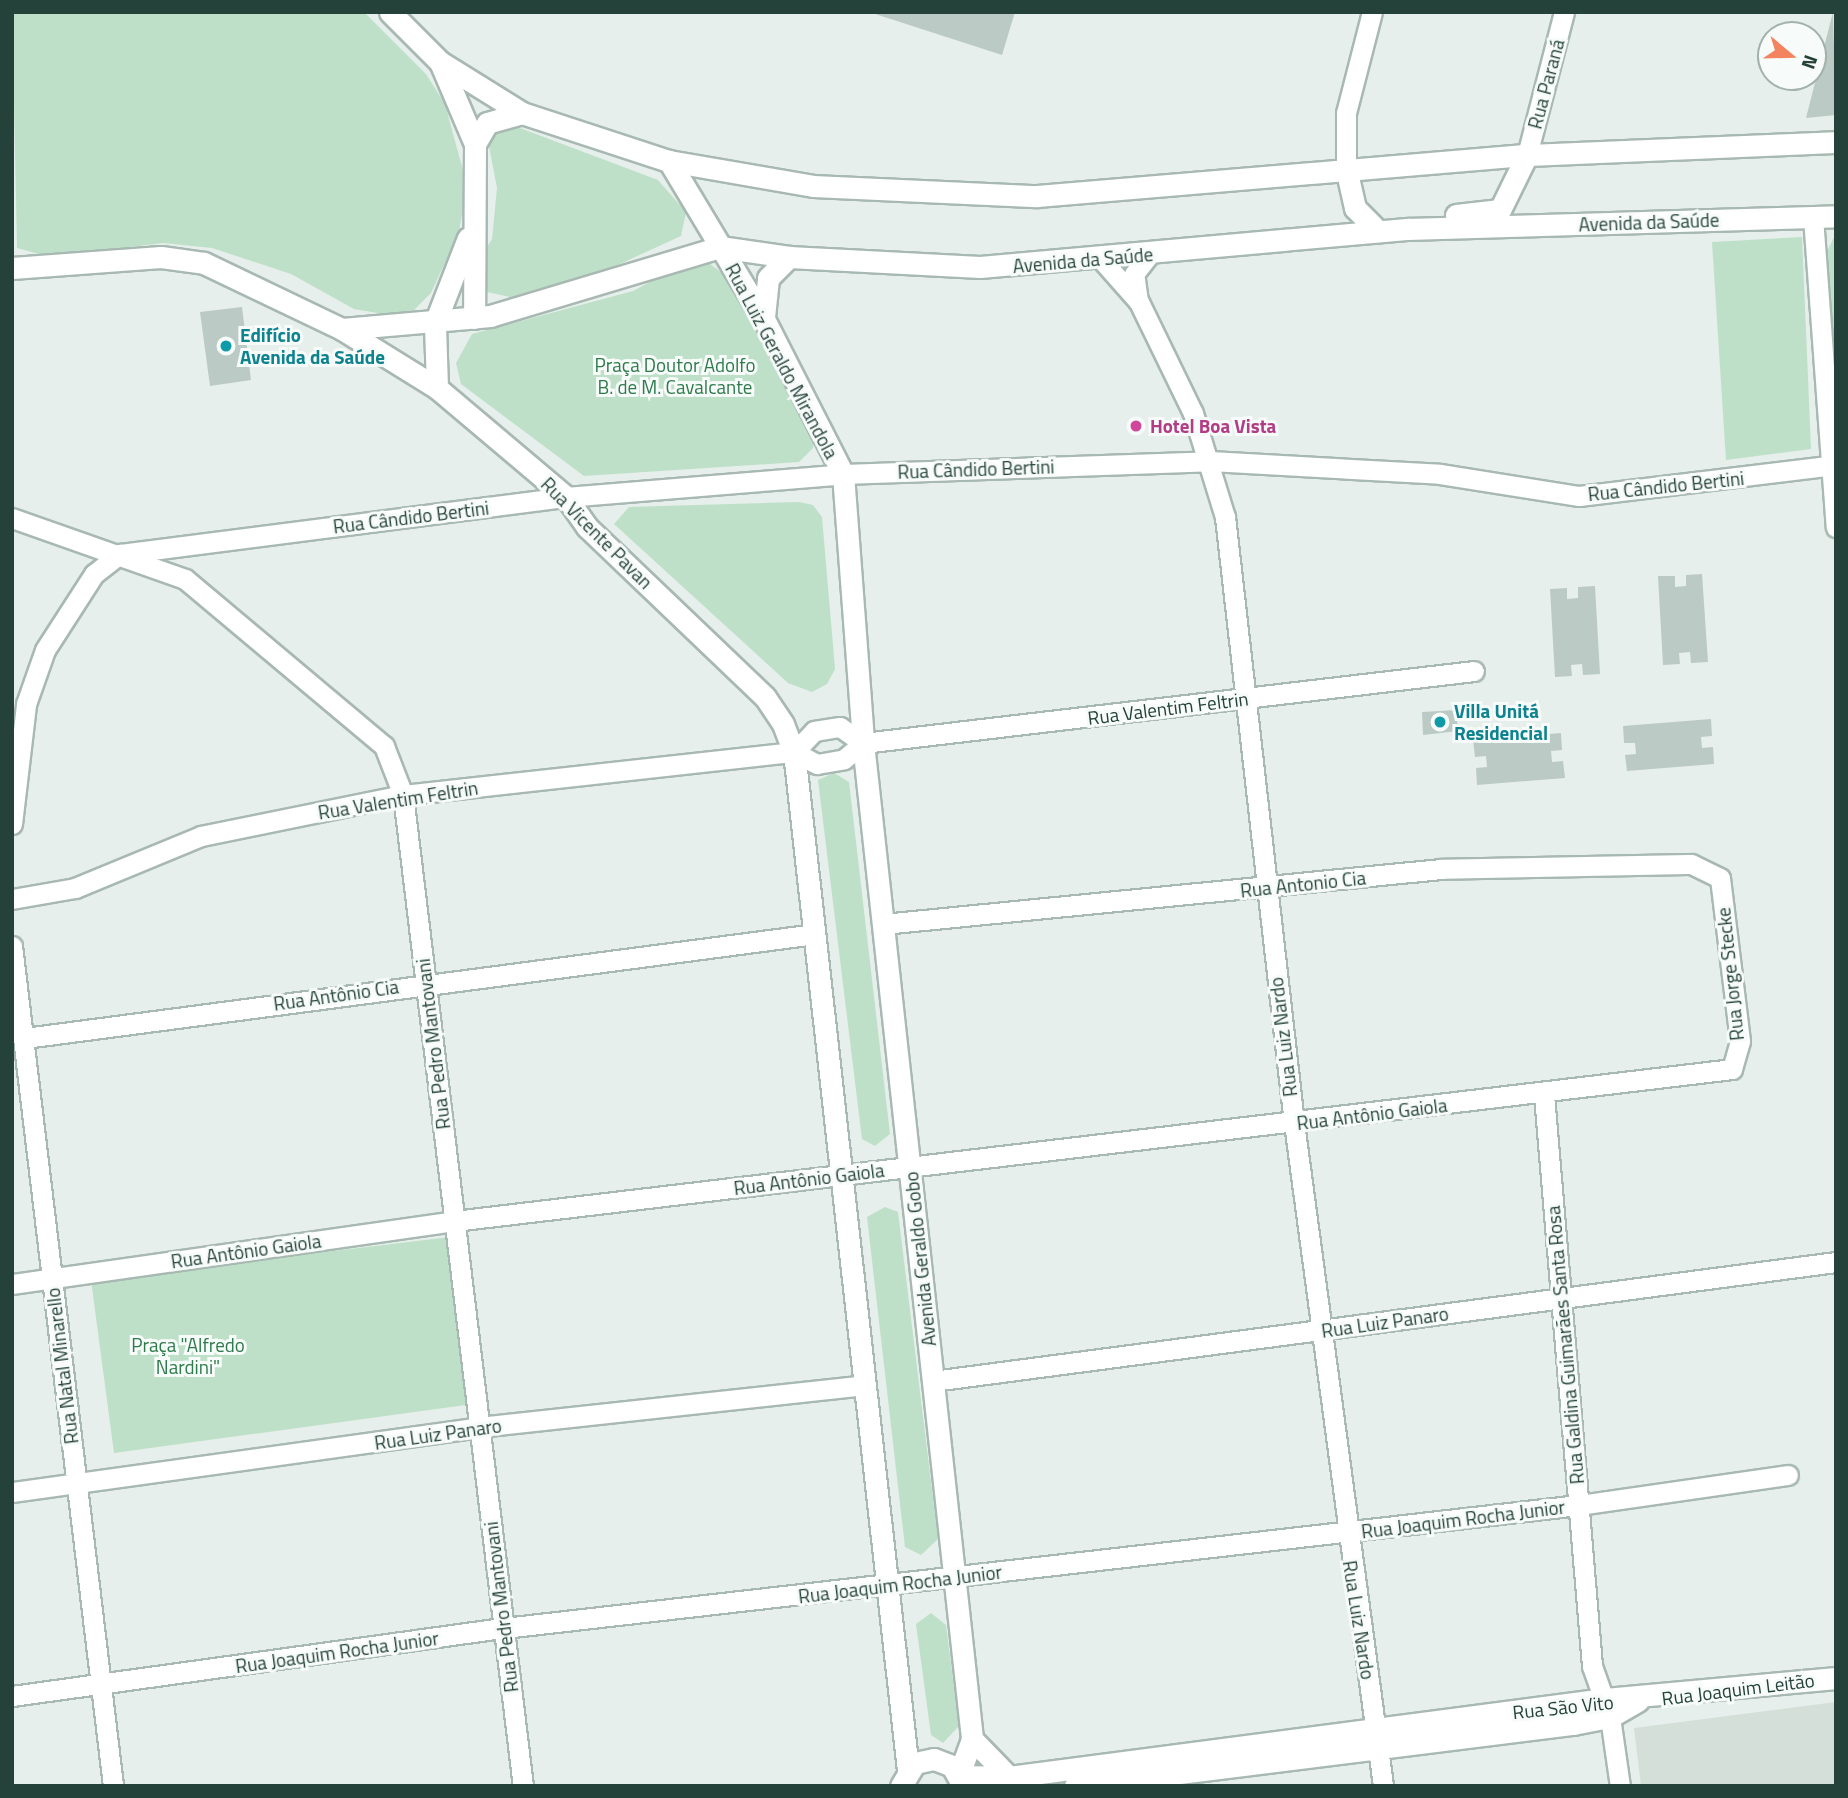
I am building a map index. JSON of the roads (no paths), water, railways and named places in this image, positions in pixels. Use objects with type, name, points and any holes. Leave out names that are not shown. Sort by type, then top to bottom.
[{"type":"street","points":[[390,12],[440,62],[522,113],[669,161],[813,186],[925,196],[1037,196],[1346,168],[1527,155],[1836,142]]},
{"type":"street","points":[[1372,12],[1346,113],[1346,168],[1355,208],[1378,231]]},
{"type":"street","name":"Rua Paraná","points":[[1527,155],[1564,12]]},
{"type":"street","points":[[440,62],[475,144],[478,185],[471,229],[474,318]]},
{"type":"street","points":[[475,144],[487,123],[522,113]]},
{"type":"street","points":[[1409,229],[1422,219],[1500,210],[1527,155]]},
{"type":"street","name":"Rua Luiz Geraldo Mirandola","points":[[669,161],[764,319],[843,474],[863,743]]},
{"type":"street","name":"Avenida da Saúde","points":[[342,329],[435,324],[474,318],[720,247],[789,257],[952,267],[1101,260],[1409,229],[1836,216]]},
{"type":"street","points":[[1813,217],[1834,465],[1836,527]]},
{"type":"street","points":[[437,388],[435,324],[471,229]]},
{"type":"street","name":"Rua Luiz Nardo","points":[[1149,255],[1134,274],[1139,302],[1210,461],[1225,517],[1265,888],[1294,1124],[1346,1533],[1383,1786]]},
{"type":"street","points":[[19,270],[161,257],[204,263],[342,329]]},
{"type":"street","points":[[764,319],[768,278],[789,257]]},
{"type":"street","name":"Rua Luiz Nardo","points":[[1101,260],[1139,302]]},
{"type":"street","name":"Rua Vicente Pavan","points":[[342,329],[437,388],[566,497],[587,527],[765,697],[794,751]]},
{"type":"street","name":"Rua Cândido Bertini","points":[[120,554],[566,497],[843,474],[1210,461],[1440,474],[1578,496],[1834,465]]},
{"type":"street","name":"Rua Pedro Mantovani","points":[[12,518],[185,579],[315,684],[384,746],[403,795],[523,1786]]},
{"type":"street","points":[[12,824],[26,704],[45,650],[94,574],[120,554]]},
{"type":"street","name":"Rua Valentim Feltrin","points":[[12,899],[75,888],[201,836],[403,795],[794,751],[817,764],[844,760],[863,743],[1474,671]]},
{"type":"street","points":[[863,743],[840,727],[814,731],[794,751],[887,1587],[904,1778],[934,1759],[960,1779]]},
{"type":"street","name":"Avenida Geraldo Gobo","points":[[863,743],[972,1739],[960,1779]]},
{"type":"street","name":"Rua Antonio Cia","points":[[883,924],[1441,869],[1691,864],[1720,878]]},
{"type":"street","name":"Rua Jorge Stecke","points":[[1720,878],[1740,1041],[1732,1069]]},
{"type":"street","name":"Rua Antônio Cia","points":[[25,1038],[425,983],[815,934]]},
{"type":"street","name":"Rua Natal Minarello","points":[[12,946],[113,1786]]},
{"type":"street","name":"Rua Antônio Gaiola","points":[[12,1284],[454,1221],[1544,1095],[1732,1069]]},
{"type":"street","name":"Rua Galdina Guimarães Santa Rosa","points":[[1544,1095],[1592,1666],[1608,1708],[1620,1786]]},
{"type":"street","name":"Rua Luiz Panaro","points":[[933,1381],[1836,1262]]},
{"type":"street","name":"Rua Luiz Panaro","points":[[12,1492],[479,1427],[865,1385]]},
{"type":"street","name":"Rua Joaquim Rocha Junior","points":[[12,1696],[101,1686],[504,1628],[887,1587],[1579,1506],[1788,1475]]},
{"type":"street","name":"Rua Joaquim Leitão","points":[[1639,1701],[1836,1678]]},
{"type":"street","name":"Rua São Vito","points":[[1075,1786],[1377,1739],[1608,1708],[1639,1701]]},
{"type":"street","points":[[972,1739],[1009,1777]]},
{"type":"street","name":"Rua São Vito","points":[[960,1779],[1158,1773]]},
{"type":"place","name":"Edifício Avenida da Saúde","points":[[226,346]]},
{"type":"place","name":"Hotel Boa Vista","points":[[1136,426]]},
{"type":"place","name":"Villa Unitá Residencial","points":[[1440,722]]},
{"type":"park label","name":"Praça Doutor Adolfo B. de M. Cavalcante","points":[[675,376]]},
{"type":"park label","name":"Praça \"Alfredo Nardini\"","points":[[188,1356]]}]
